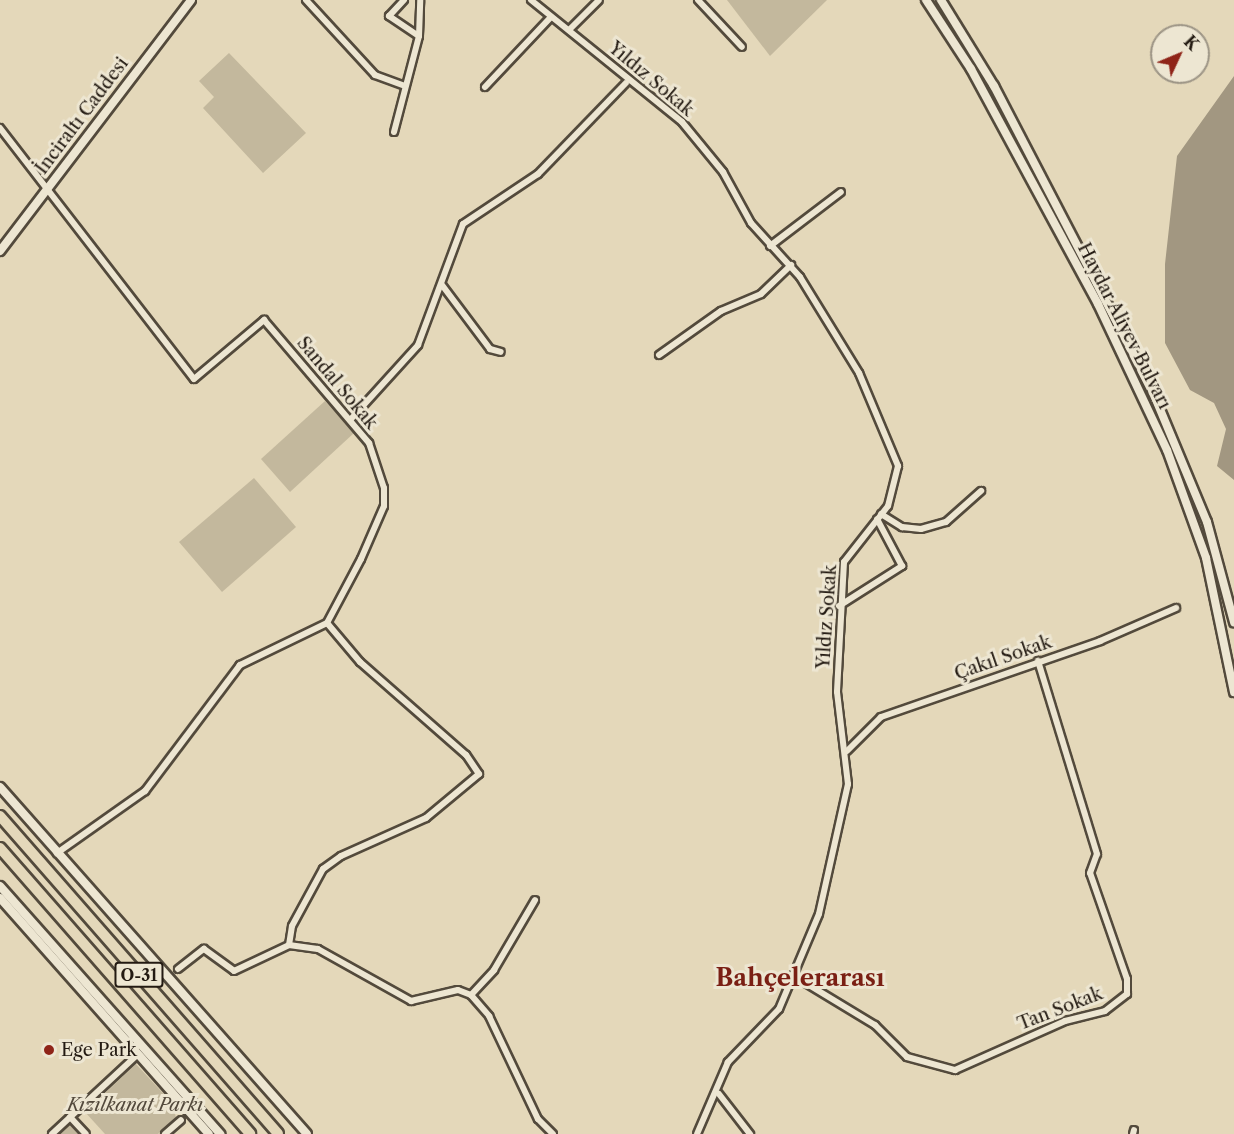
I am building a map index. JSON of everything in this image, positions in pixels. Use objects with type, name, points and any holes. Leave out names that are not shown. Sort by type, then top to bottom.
[{"type":"highway","name":"O-31","points":[[0,816],[278,1134]]},
{"type":"highway","name":"O-31","points":[[0,848],[250,1134]]},
{"type":"main road","name":"İnciraltı Caddesi","points":[[0,250],[191,0]]},
{"type":"main road","name":"Haydar Aliyev Bulvarı","points":[[926,0],[971,69],[1098,304],[1162,440],[1206,558],[1234,692]]},
{"type":"main road","name":"Haydar Aliyev Bulvarı","points":[[941,0],[994,86],[1152,390],[1206,522],[1234,622]]},
{"type":"main road","points":[[0,787],[307,1134]]},
{"type":"main road","points":[[0,886],[220,1134]]},
{"type":"main road","points":[[0,898],[209,1134]]},
{"type":"street","points":[[306,0],[375,75],[405,86]]},
{"type":"street","points":[[394,132],[419,36],[420,0]]},
{"type":"street","name":"Yıldız Sokak","points":[[531,0],[626,82],[682,123],[723,172],[770,246],[791,265],[859,372],[894,450],[896,486],[879,516],[844,561],[839,606],[837,692],[847,751],[848,784],[825,890],[794,976],[770,1023],[728,1062],[719,1094],[697,1134]]},
{"type":"street","points":[[568,30],[599,0]]},
{"type":"street","points":[[698,0],[742,47]]},
{"type":"street","points":[[399,2],[389,16],[419,36]]},
{"type":"street","points":[[485,87],[551,17]]},
{"type":"street","points":[[351,419],[418,345],[463,224],[538,174],[626,82]]},
{"type":"street","name":"Sandal Sokak","points":[[0,128],[49,188],[194,379],[264,320],[351,419],[380,462],[384,506],[327,623]]},
{"type":"street","points":[[770,246],[842,192]]},
{"type":"street","points":[[659,355],[721,311],[761,294],[791,265]]},
{"type":"street","points":[[441,285],[490,349],[501,352]]},
{"type":"street","points":[[879,516],[902,527],[921,529],[946,522],[981,491]]},
{"type":"street","points":[[839,606],[902,566],[879,516]]},
{"type":"street","name":"Çakıl Sokak","points":[[847,751],[881,717],[1038,661],[1176,608]]},
{"type":"street","points":[[57,853],[68,843],[145,791],[240,665],[327,623],[360,662],[466,756],[479,774],[426,818],[341,856],[323,869],[292,926],[289,945]]},
{"type":"street","name":"Tan Sokak","points":[[794,976],[875,1025],[907,1057],[955,1070],[1065,1021],[1105,1011],[1127,994],[1127,979],[1090,873],[1097,854],[1038,661]]},
{"type":"street","points":[[471,995],[494,970],[535,900]]},
{"type":"street","points":[[178,969],[204,950],[234,971],[289,945],[318,949],[411,1001],[458,990],[471,995],[489,1016],[538,1119],[553,1134]]},
{"type":"street","points":[[52,1134],[138,1054]]},
{"type":"street","points":[[719,1094],[750,1134]]},
{"type":"street","points":[[70,1117],[86,1134]]},
{"type":"street","points":[[165,1134],[181,1119]]},
{"type":"green space","points":[[727,0],[827,0],[770,56]]},
{"type":"green space","points":[[229,53],[306,133],[263,173],[203,108],[214,97],[199,81]]},
{"type":"green space","points":[[325,401],[354,433],[290,492],[261,459]]},
{"type":"green space","points":[[254,478],[296,527],[222,592],[179,542]]},
{"type":"green space","name":"Kızılkanat Parkı","points":[[136,1064],[173,1104],[176,1118],[158,1134],[105,1134],[85,1112]]},
{"type":"green space","points":[[71,1121],[83,1134],[59,1134]]},
{"type":"shaded area","points":[[1234,76],[1234,480],[1217,466],[1226,429],[1214,403],[1190,390],[1165,343],[1165,264],[1177,156]]},
{"type":"place","name":"Ege Park","points":[[49,1050]]},
{"type":"district","name":"Bahçelerarası","points":[[800,978]]}]
